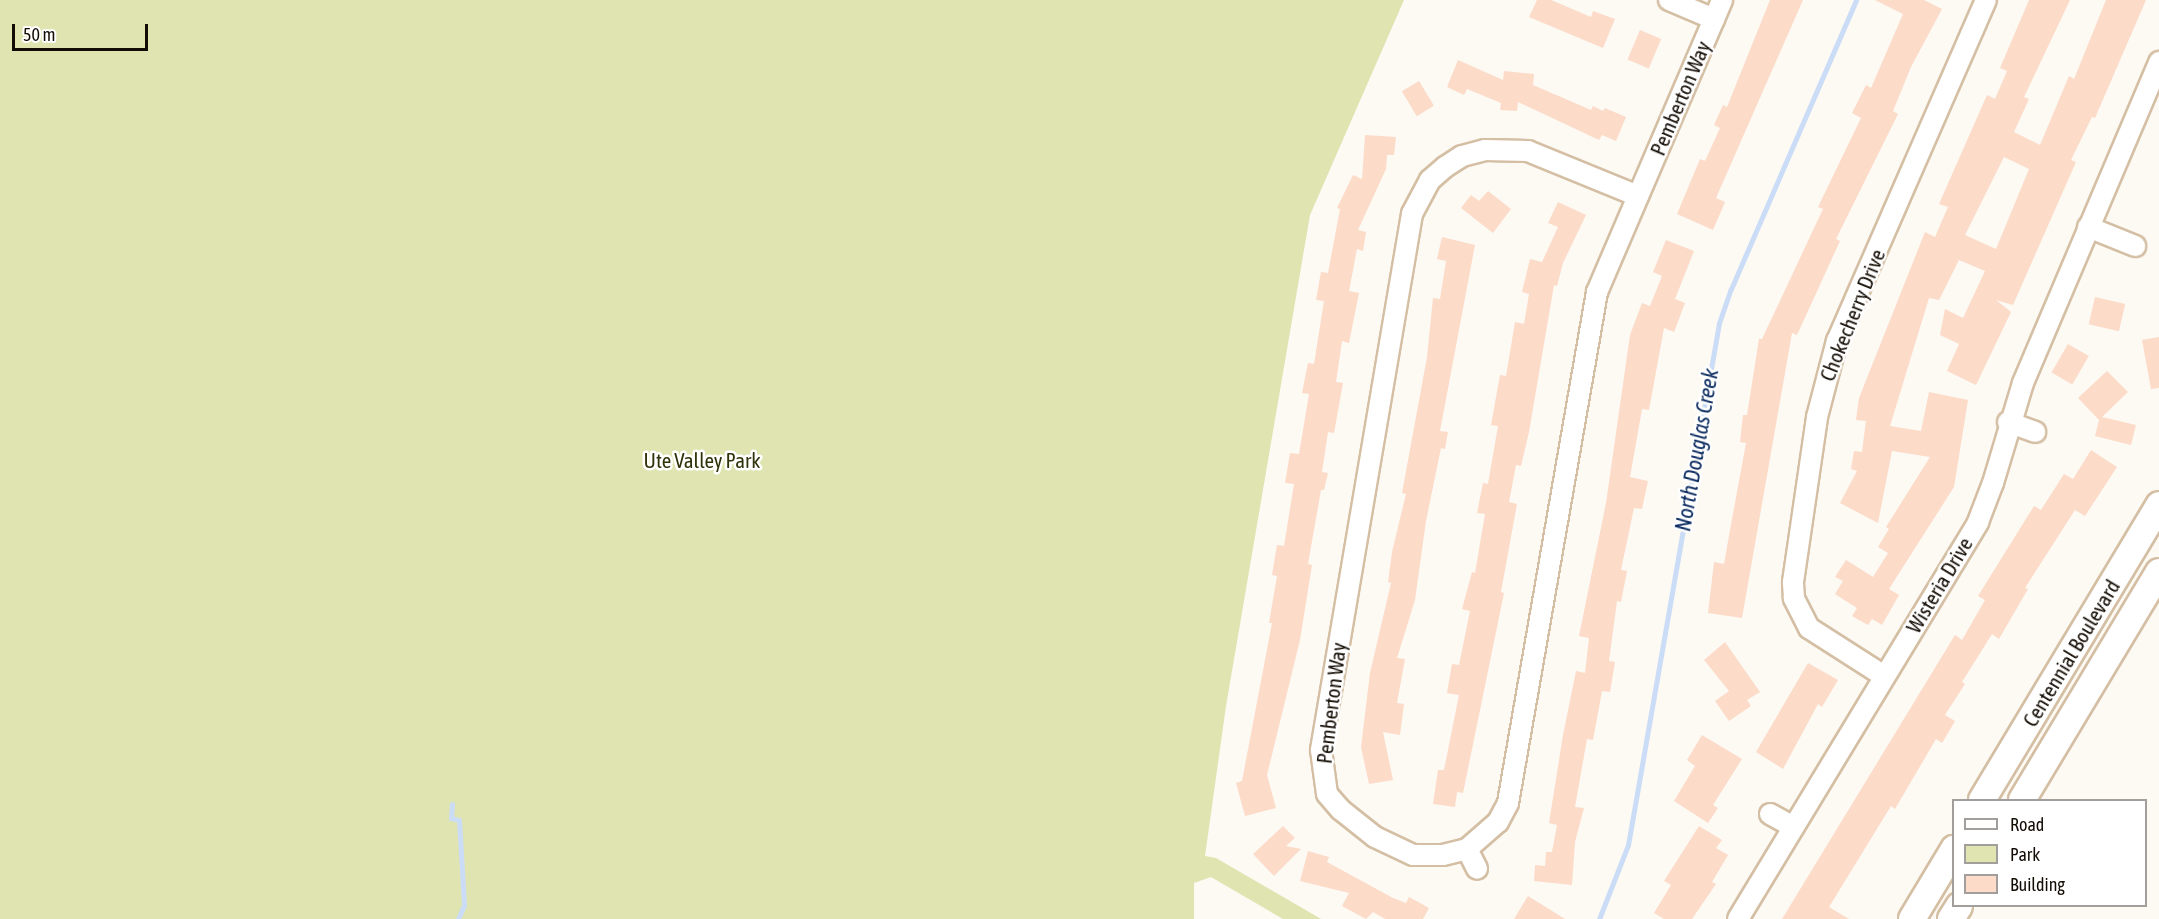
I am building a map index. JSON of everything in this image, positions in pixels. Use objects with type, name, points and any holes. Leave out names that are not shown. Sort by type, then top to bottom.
[{"type":"main road","name":"Centennial Boulevard","points":[[1983,799],[2159,505]]},
{"type":"main road","name":"Centennial Boulevard","points":[[2023,799],[2159,572]]},
{"type":"main road","points":[[1912,919],[1952,851]]},
{"type":"street","points":[[1669,0],[1714,20]]},
{"type":"street","name":"Pemberton Way","points":[[1638,196],[1528,151],[1459,150],[1430,180],[1412,214],[1406,236],[1324,723],[1322,795],[1358,826],[1394,848],[1413,855],[1443,855],[1467,849],[1498,822],[1515,783],[1592,314],[1638,196],[1722,0]]},
{"type":"street","name":"Chokecherry Drive","points":[[1884,676],[1815,633],[1799,613],[1794,598],[1793,582],[1817,417],[1838,341],[1986,0]]},
{"type":"street","name":"Wisteria Drive","points":[[1738,919],[1978,522],[1993,483],[2008,422],[2159,62]]},
{"type":"street","points":[[2088,227],[2135,246]]},
{"type":"street","points":[[2008,422],[2035,432]]},
{"type":"street","points":[[1770,814],[1793,827]]},
{"type":"street","points":[[1467,849],[1477,869]]},
{"type":"green space","name":"Ute Valley Park","points":[[0,0],[1404,0],[1310,215],[1226,706],[1205,856],[1216,858],[1321,919],[1283,919],[1211,877],[1194,883],[1194,919],[0,919]]},
{"type":"building","points":[[1537,0],[1551,0],[1591,17],[1593,11],[1615,19],[1603,48],[1529,17]]},
{"type":"building","points":[[1770,0],[1803,0],[1716,198],[1725,202],[1713,230],[1677,214],[1700,159],[1705,161],[1720,128],[1714,125],[1723,105],[1727,107]]},
{"type":"building","points":[[1875,0],[1924,0],[1942,9],[1911,67],[1893,111],[1898,114],[1836,239],[1840,241],[1797,335],[1792,333],[1742,618],[1708,613],[1714,562],[1724,564],[1746,443],[1740,442],[1743,415],[1747,415],[1759,339],[1762,339],[1823,209],[1818,207],[1861,118],[1852,113],[1866,85],[1871,88],[1903,14]]},
{"type":"building","points":[[2029,0],[2070,0],[2024,97],[2029,99],[2014,132],[2040,145],[2069,76],[2074,79],[2106,0],[2146,0],[2095,118],[2092,117],[2071,160],[2076,162],[2013,305],[1996,300],[2011,312],[1976,385],[1947,371],[1959,344],[1940,335],[1945,309],[1963,318],[1985,271],[1959,260],[1939,300],[1929,298],[1890,426],[1921,431],[1929,392],[1968,400],[1954,487],[1889,589],[1899,595],[1882,625],[1872,619],[1868,625],[1852,616],[1857,608],[1835,594],[1843,581],[1835,577],[1846,560],[1873,577],[1888,553],[1878,547],[1889,529],[1886,527],[1930,457],[1892,451],[1878,523],[1840,503],[1857,471],[1851,469],[1854,451],[1862,452],[1866,421],[1856,420],[1859,398],[1925,232],[1935,237],[1948,207],[1939,204],[1987,95],[1995,99],[2007,71],[2000,68]],"holes":[[[2004,157],[2029,169],[1996,249],[1965,235]]]},
{"type":"building","points":[[1640,30],[1661,39],[1649,68],[1627,59]]},
{"type":"building","points":[[1458,60],[1503,80],[1504,71],[1534,74],[1533,85],[1591,110],[1593,106],[1603,111],[1605,108],[1626,117],[1616,141],[1602,135],[1599,140],[1518,102],[1517,111],[1500,110],[1501,103],[1467,89],[1464,95],[1447,87]]},
{"type":"building","points":[[1419,81],[1434,106],[1417,116],[1402,91]]},
{"type":"building","points":[[1365,135],[1396,137],[1394,155],[1387,155],[1386,169],[1358,230],[1366,232],[1363,251],[1357,249],[1349,291],[1359,293],[1349,343],[1342,341],[1336,382],[1343,383],[1334,433],[1328,432],[1322,472],[1328,473],[1324,490],[1321,490],[1308,564],[1312,565],[1300,640],[1267,775],[1276,808],[1245,816],[1236,783],[1242,781],[1272,623],[1269,623],[1277,576],[1272,575],[1277,545],[1284,546],[1294,484],[1285,483],[1290,453],[1299,454],[1309,394],[1302,393],[1308,363],[1314,364],[1324,301],[1316,300],[1321,272],[1328,273],[1340,209],[1337,208],[1353,175],[1362,179]]},
{"type":"building","points":[[1488,191],[1511,209],[1493,233],[1461,208],[1471,195],[1479,201]]},
{"type":"building","points":[[1558,202],[1586,215],[1563,263],[1557,286],[1554,285],[1529,432],[1521,466],[1516,465],[1509,502],[1517,504],[1501,592],[1504,593],[1463,793],[1457,792],[1455,807],[1433,804],[1438,770],[1444,770],[1459,695],[1447,693],[1452,664],[1459,665],[1470,611],[1462,609],[1472,572],[1475,573],[1485,514],[1477,513],[1483,483],[1488,484],[1498,426],[1491,425],[1500,375],[1506,376],[1515,322],[1524,324],[1529,294],[1522,292],[1530,259],[1542,262],[1558,227],[1548,223]]},
{"type":"building","points":[[1442,237],[1475,245],[1440,431],[1448,432],[1445,449],[1441,448],[1426,521],[1415,600],[1397,658],[1405,659],[1397,703],[1404,704],[1400,735],[1383,732],[1393,780],[1369,784],[1361,747],[1370,673],[1391,583],[1388,582],[1392,552],[1406,494],[1402,493],[1427,357],[1433,298],[1440,299],[1446,261],[1437,259]]},
{"type":"building","points":[[1666,240],[1694,251],[1675,299],[1685,303],[1674,332],[1664,328],[1649,410],[1642,409],[1630,477],[1648,481],[1642,509],[1634,508],[1621,570],[1627,571],[1621,602],[1617,601],[1609,661],[1615,662],[1610,692],[1602,691],[1593,740],[1587,739],[1575,807],[1584,808],[1575,842],[1572,885],[1534,881],[1535,865],[1545,866],[1546,852],[1552,852],[1557,825],[1549,823],[1563,735],[1576,671],[1585,673],[1589,638],[1579,636],[1606,503],[1630,335],[1642,303],[1650,306],[1662,276],[1653,272]]},
{"type":"building","points":[[2095,297],[2125,304],[2119,331],[2089,324]]},
{"type":"building","points":[[2159,337],[2159,388],[2151,389],[2142,340]]},
{"type":"building","points":[[2068,344],[2089,356],[2072,385],[2052,373]]},
{"type":"building","points":[[2107,371],[2128,392],[2102,417],[2136,425],[2131,445],[2095,436],[2099,420],[2078,398]]},
{"type":"building","points":[[2091,450],[2117,467],[2085,516],[2075,510],[2025,588],[2028,589],[1999,639],[1992,634],[1962,682],[1965,684],[1945,715],[1955,721],[1942,743],[1936,739],[1895,809],[1891,806],[1829,907],[1849,919],[1782,919],[1955,635],[1962,640],[1985,600],[1978,596],[2034,506],[2041,510],[2064,474],[2073,479]]},
{"type":"building","points":[[1725,642],[1760,692],[1747,700],[1751,706],[1729,721],[1715,701],[1729,691],[1704,660]]},
{"type":"building","points":[[1808,663],[1838,680],[1822,707],[1818,704],[1783,769],[1756,752]]},
{"type":"building","points":[[1702,735],[1742,759],[1713,805],[1718,808],[1708,823],[1674,801],[1695,766],[1687,760]]},
{"type":"building","points":[[1283,826],[1295,838],[1286,846],[1301,849],[1274,876],[1253,854]]},
{"type":"building","points":[[1699,826],[1722,840],[1716,848],[1728,855],[1712,882],[1716,884],[1692,919],[1664,919],[1654,913],[1671,885],[1664,881]]},
{"type":"building","points":[[1308,851],[1329,857],[1327,862],[1393,898],[1406,903],[1409,897],[1429,908],[1423,919],[1385,919],[1373,912],[1366,919],[1342,906],[1349,893],[1300,881]]},
{"type":"building","points":[[1528,896],[1565,919],[1514,919]]},
{"type":"waterway","name":"North Douglas Creek","points":[[1599,919],[1628,845],[1719,323],[1731,289],[1856,0]]},
{"type":"waterway","points":[[452,804],[451,818],[459,820],[464,905],[458,919]]}]
